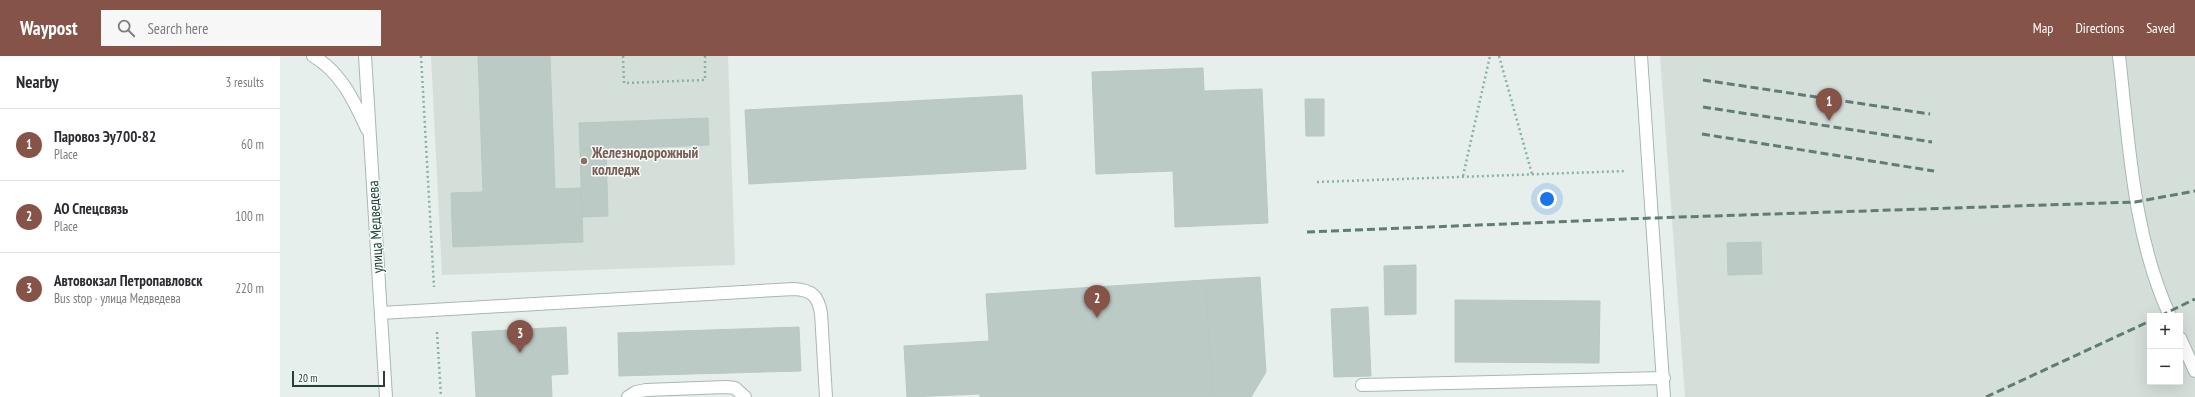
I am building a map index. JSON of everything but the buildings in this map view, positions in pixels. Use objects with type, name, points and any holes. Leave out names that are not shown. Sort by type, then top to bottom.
[{"type":"street","points":[[313,56],[338,76],[349,91],[370,136]]},
{"type":"street","name":"улица Медведева","points":[[365,56],[386,397]]},
{"type":"street","points":[[1641,56],[1664,378],[1664,397]]},
{"type":"street","points":[[2119,56],[2135,202],[2151,264],[2169,313]]},
{"type":"street","points":[[381,313],[794,289],[805,290],[814,294],[821,313],[826,397]]},
{"type":"street","points":[[2183,344],[2195,370]]},
{"type":"street","points":[[1362,384],[1664,378]]},
{"type":"street","points":[[628,397],[636,392],[646,390],[726,387],[735,388],[745,397]]},
{"type":"path","points":[[421,56],[442,397]]},
{"type":"path","points":[[623,56],[624,83],[705,80],[705,56]]},
{"type":"path","points":[[1463,176],[1490,56]]},
{"type":"path","points":[[1498,56],[1532,174]]},
{"type":"path","points":[[1317,182],[1649,171]]},
{"type":"shaded area","name":"Железнодорожный колледж","points":[[431,56],[728,56],[735,265],[442,275]]},
{"type":"shaded area","points":[[1660,56],[2195,56],[2195,397],[1685,397]]},
{"type":"railway","points":[[1703,80],[1930,114]]},
{"type":"railway","points":[[1703,107],[1932,142]]},
{"type":"railway","points":[[1702,134],[1934,171]]},
{"type":"railway","points":[[1307,232],[1652,218],[2135,202],[2195,191]]},
{"type":"railway","points":[[2166,313],[2195,299]]},
{"type":"railway","points":[[1986,397],[2147,322]]},
{"type":"place","name":"Паровоз Эу700-82","points":[[1829,121]]},
{"type":"place","name":"Железнодорожный колледж","points":[[584,161]]},
{"type":"place","name":"АО Спецсвязь","points":[[1097,318]]},
{"type":"place","name":"Автовокзал Петропавловск","points":[[520,353]]}]
